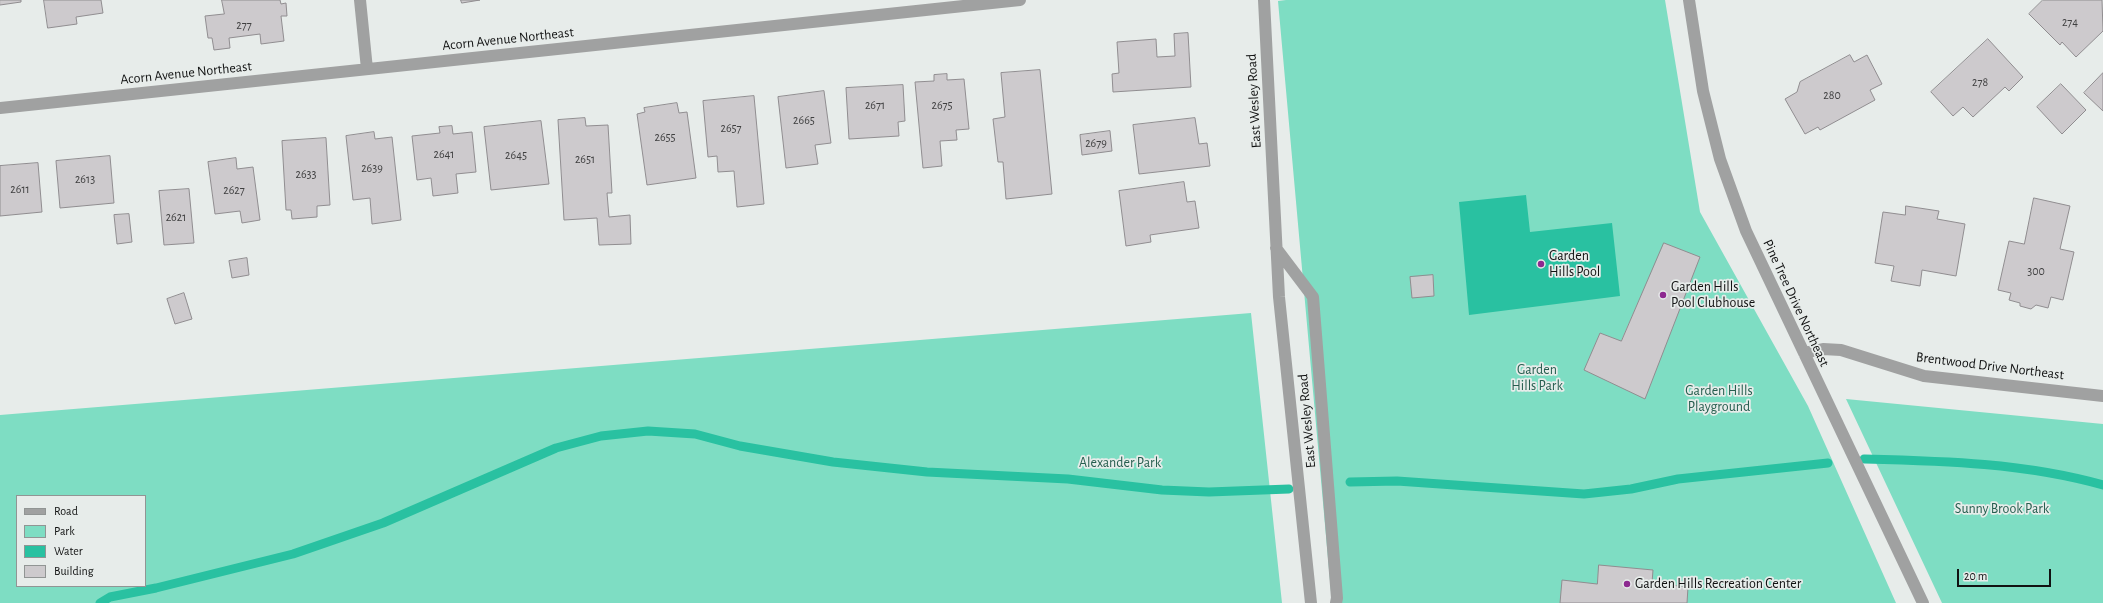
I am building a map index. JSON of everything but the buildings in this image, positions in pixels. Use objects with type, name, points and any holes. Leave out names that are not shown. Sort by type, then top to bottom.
[{"type":"street","points":[[360,0],[367,69]]},
{"type":"street","name":"Acorn Avenue Northeast","points":[[0,108],[367,69],[946,4],[1020,0]]},
{"type":"street","name":"East Wesley Road","points":[[1264,0],[1279,304],[1311,603]]},
{"type":"street","name":"Pine Tree Drive Northeast","points":[[1689,0],[1703,91],[1720,160],[1746,231],[1923,603]]},
{"type":"street","name":"East Wesley Road","points":[[1276,248],[1313,297],[1337,598],[1336,603]]},
{"type":"street","name":"Brentwood Drive Northeast","points":[[1804,353],[1823,349],[1841,350],[1924,376],[2103,396]]},
{"type":"green space","name":"Garden Hills Park","points":[[1665,0],[1700,212],[1808,406],[1896,603],[1332,603],[1278,1]]},
{"type":"green space","name":"Alexander Park","points":[[1251,313],[1282,603],[0,603],[0,415]]},
{"type":"green space","name":"Sunny Brook Park","points":[[1846,399],[2103,424],[2103,603],[1942,603]]},
{"type":"water","name":"Garden Hills Pool","points":[[1526,195],[1530,232],[1612,223],[1620,296],[1469,315],[1459,202]]},
{"type":"waterway","points":[[100,603],[110,597],[156,588],[293,554],[383,523],[556,448],[601,436],[648,431],[695,434],[740,446],[833,462],[927,472],[1068,479],[1162,490],[1209,492],[1289,489]]},
{"type":"waterway","points":[[1864,459],[1984,464],[2044,472],[2103,485]]},
{"type":"waterway","points":[[1350,482],[1397,481],[1584,494],[1631,489],[1678,479],[1828,463]]},
{"type":"place","name":"Garden Hills Pool","points":[[1541,264]]},
{"type":"place","name":"Garden Hills Pool Clubhouse","points":[[1663,295]]},
{"type":"place","name":"Garden Hills Recreation Center","points":[[1627,584]]},
{"type":"park label","name":"Garden Hills Playground","points":[[1719,400]]}]
